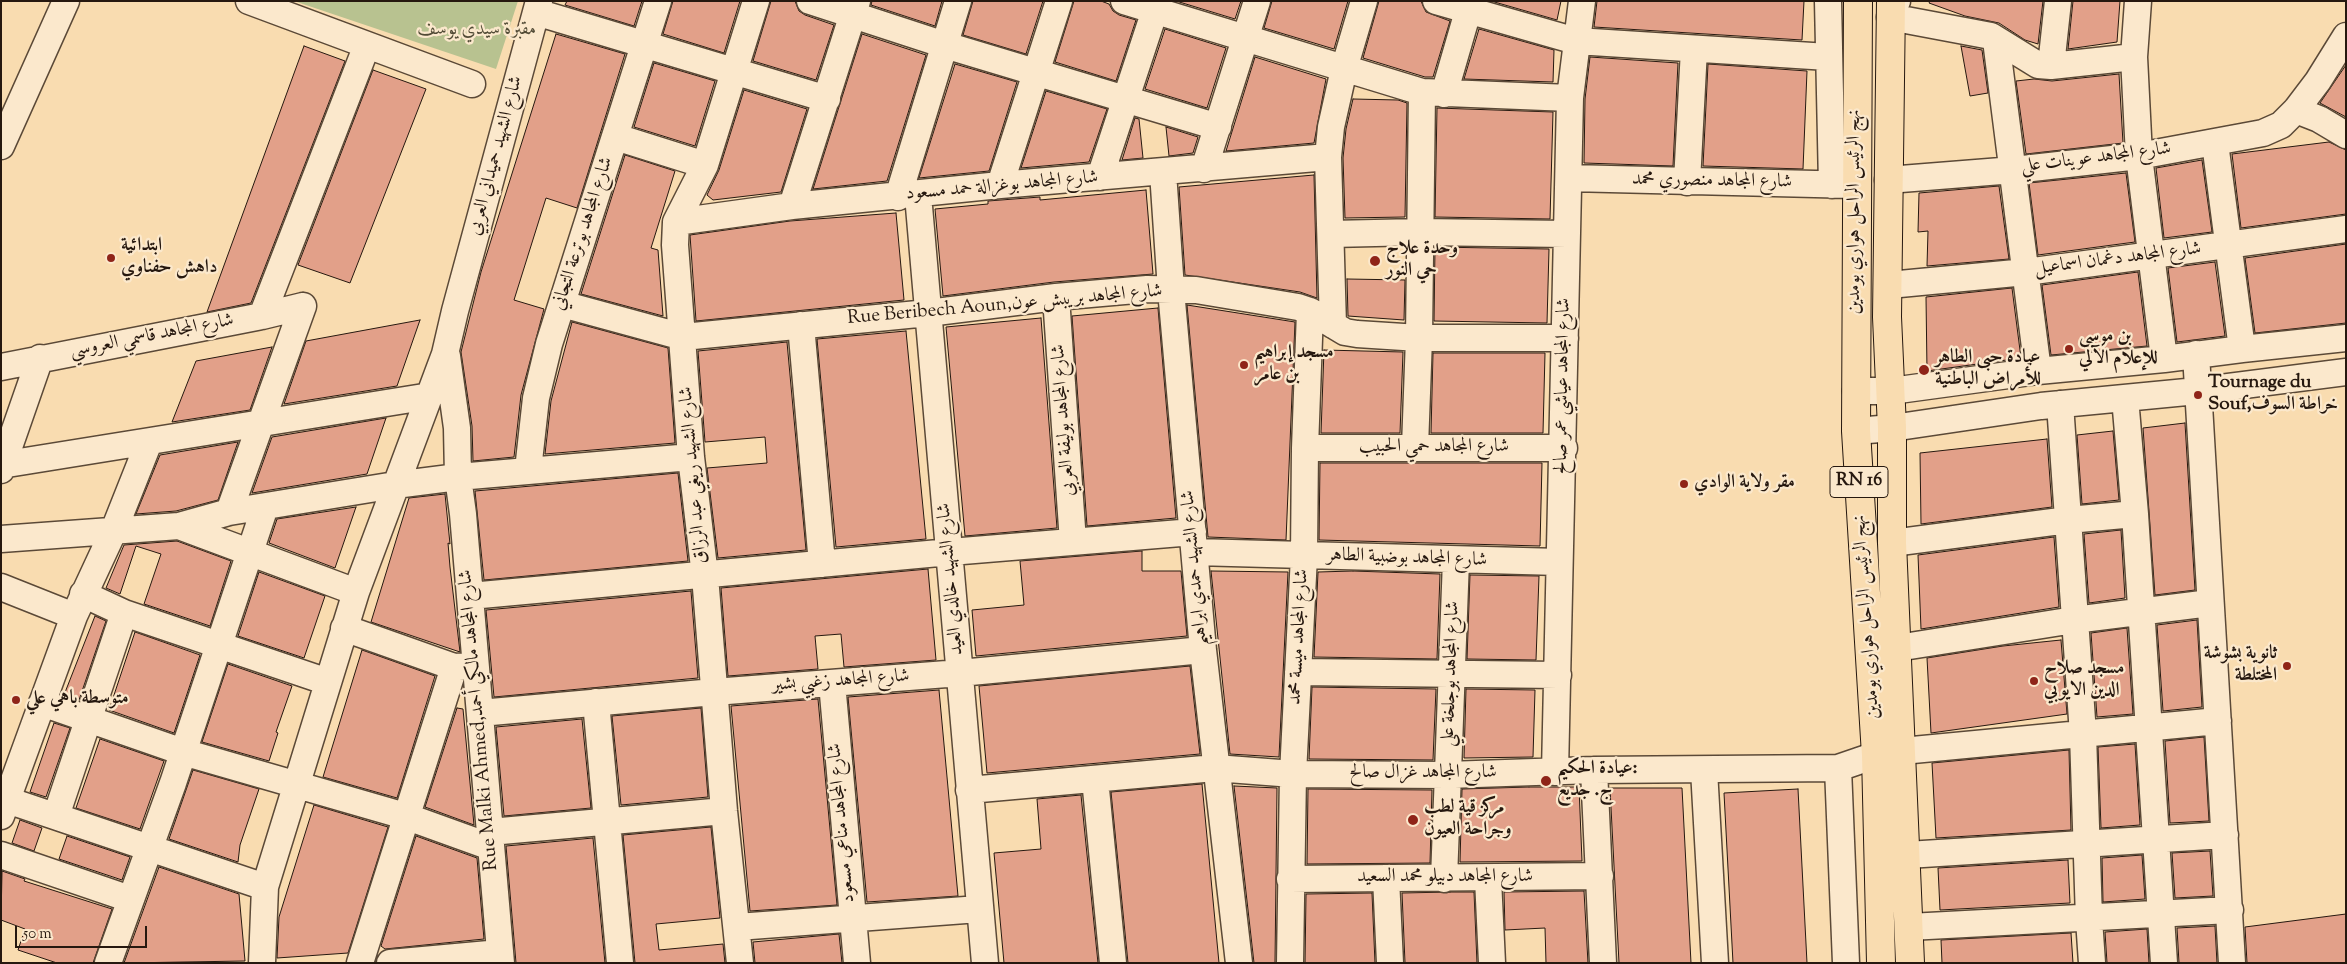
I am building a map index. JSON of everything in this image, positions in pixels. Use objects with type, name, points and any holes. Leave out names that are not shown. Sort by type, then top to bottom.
[{"type":"main road","name":"نهج الرئيس الراحل هواري بومدين","points":[[1858,1],[1844,185],[1856,391],[1856,431],[1889,753],[1907,855],[1910,963]]},
{"type":"main road","name":"نهج الرئيس الراحل هواري بومدين","points":[[1881,963],[1889,753],[1897,648],[1892,543],[1892,428],[1887,317],[1889,285],[1888,180],[1893,7]]},
{"type":"street","points":[[1,146],[66,1]]},
{"type":"street","points":[[249,1],[472,84]]},
{"type":"street","name":"شارع المجاهد بوترعة التجاني","points":[[528,470],[536,398],[549,344],[658,1]]},
{"type":"street","name":"شارع الشهيد ريغي عبد الرزاق","points":[[740,963],[724,811],[705,576],[691,457],[675,245],[676,222],[706,165],[756,1]]},
{"type":"street","points":[[810,1],[855,8],[945,45],[1218,127]]},
{"type":"street","points":[[908,196],[945,45],[958,1]]},
{"type":"street","points":[[1000,185],[1059,1]]},
{"type":"street","points":[[1124,1],[1157,6],[1245,39],[1344,69],[1433,93],[1570,98]]},
{"type":"street","points":[[1204,169],[1257,1]]},
{"type":"street","points":[[1333,325],[1328,157],[1331,127],[1344,69],[1364,1]]},
{"type":"street","points":[[1436,1],[1469,6],[1576,41],[1828,56]]},
{"type":"street","name":"شارع المجاهد عياشي عمر صالح","points":[[1555,772],[1559,562],[1564,448],[1570,98],[1582,1]]},
{"type":"street","points":[[1828,1],[1828,56],[1844,185]]},
{"type":"street","points":[[2051,66],[2058,1]]},
{"type":"street","points":[[2138,1],[2134,57],[2140,156],[2164,359]]},
{"type":"street","points":[[1100,178],[1157,6]]},
{"type":"street","points":[[1414,447],[1419,338],[1419,232],[1433,93],[1469,6]]},
{"type":"street","points":[[538,7],[645,45],[827,99]]},
{"type":"street","name":"شارع الشهيد حميداني العربي","points":[[262,963],[265,888],[356,592],[445,354],[538,7]]},
{"type":"street","points":[[1893,7],[1991,36],[2038,65],[2051,66],[2134,57]]},
{"type":"street","points":[[792,206],[855,8]]},
{"type":"street","name":"شارع المجاهد عوينات علي","points":[[1888,180],[2014,170],[2140,156],[2263,133],[2281,125],[2296,110],[2318,81],[2346,36]]},
{"type":"street","points":[[1996,40],[2038,371]]},
{"type":"street","points":[[262,316],[367,45]]},
{"type":"street","points":[[1687,182],[1694,49]]},
{"type":"street","points":[[2296,110],[2320,120],[2346,135]]},
{"type":"street","points":[[616,137],[706,165]]},
{"type":"street","points":[[2215,143],[2230,245],[2242,348]]},
{"type":"street","name":"شارع المجاهد بوغزالة حمد مسعود","points":[[676,222],[792,206],[908,196],[1000,185],[1100,178],[1328,157]]},
{"type":"street","name":"شارع الشهيد حمدي ابراهيم","points":[[1163,172],[1171,290],[1203,650],[1215,768],[1239,963]]},
{"type":"street","name":"شارع المجاهد منصوري محمد","points":[[1569,178],[1844,185]]},
{"type":"street","name":"شارع الشهيد خالدي العيد","points":[[908,196],[928,313],[984,963]]},
{"type":"street","name":"شارع المجاهد دغمان اسماعيل","points":[[1889,285],[2026,272],[2346,229]]},
{"type":"street","points":[[1331,234],[1419,232],[1567,234]]},
{"type":"street","name":"Rue Beribech Aoun,شارع المجاهد بريبش عون","points":[[562,304],[683,337],[928,313],[1056,297],[1147,289],[1196,290],[1310,311],[1345,332],[1357,334],[1419,338],[1565,338]]},
{"type":"street","name":"شارع المجاهد بوليفة العربي","points":[[1056,297],[1073,542]]},
{"type":"street","name":"شارع المجاهد قاسمي العروسي","points":[[3,365],[262,316],[303,306],[260,425]]},
{"type":"street","name":"شارع المجاهد ميسة محمد","points":[[1290,963],[1293,774],[1304,556],[1305,448],[1310,311]]},
{"type":"street","points":[[801,325],[822,564]]},
{"type":"street","points":[[1856,391],[1891,391],[2038,371],[2346,338]]},
{"type":"street","name":"Rue Malki Ahmed,شارع المجاهد مالكي أحمد","points":[[445,354],[449,365],[457,428],[458,477],[470,596],[465,667],[480,714],[500,958]]},
{"type":"street","points":[[2196,354],[2232,963]]},
{"type":"street","points":[[40,358],[2,466],[430,396]]},
{"type":"street","points":[[1856,431],[1892,428],[2060,404],[2197,391],[2346,372]]},
{"type":"street","points":[[2125,398],[2142,612],[2164,963]]},
{"type":"street","points":[[2060,404],[2083,734],[2088,919],[2092,963]]},
{"type":"street","points":[[229,512],[260,425]]},
{"type":"street","points":[[149,442],[114,530],[78,605],[4,808],[56,816],[265,888]]},
{"type":"street","name":"شارع المجاهد حمي الحبيب","points":[[1305,448],[1564,448]]},
{"type":"street","points":[[1,539],[179,526],[229,512],[265,508],[395,485],[528,470],[691,457]]},
{"type":"street","points":[[108,963],[183,752],[265,508]]},
{"type":"street","points":[[1892,543],[2068,520],[2135,514]]},
{"type":"street","points":[[179,526],[249,554],[356,592]]},
{"type":"street","name":"شارع المجاهد بوضبية الطاهر","points":[[470,596],[1073,542],[1194,542],[1304,556],[1559,562]]},
{"type":"street","name":"شارع المجاهد بوجلخة علي","points":[[1444,879],[1456,560]]},
{"type":"street","points":[[1,587],[78,605],[124,613],[328,682]]},
{"type":"street","points":[[1897,648],[2074,620],[2210,603]]},
{"type":"street","points":[[56,816],[124,613]]},
{"type":"street","points":[[344,628],[465,667],[405,816],[360,963]]},
{"type":"street","name":"شارع المجاهد زغبي بشير","points":[[480,714],[596,702],[960,673],[1203,650]]},
{"type":"street","points":[[1298,672],[1558,675]]},
{"type":"street","name":"شارع المجاهد مناعي مسعود","points":[[832,683],[857,963]]},
{"type":"street","points":[[596,702],[620,963]]},
{"type":"street","points":[[42,703],[90,718],[183,752],[490,839],[607,822],[724,811]]},
{"type":"street","name":"شارع المجاهد غزال صالح","points":[[968,790],[1215,768],[1293,774],[1447,775],[1594,770],[1838,768],[1889,753],[2218,721]]},
{"type":"street","points":[[1838,768],[1846,963]]},
{"type":"street","points":[[1594,770],[1603,963]]},
{"type":"street","points":[[1704,770],[1715,963]]},
{"type":"street","points":[[1096,779],[1114,963]]},
{"type":"street","points":[[1907,855],[2224,835]]},
{"type":"street","points":[[1,855],[130,899]]},
{"type":"street","name":"شارع المجاهد دبيلو محمد السعيد","points":[[1290,879],[1488,879],[1600,876]]},
{"type":"street","points":[[1386,878],[1390,963]]},
{"type":"street","points":[[1488,879],[1492,963]]},
{"type":"street","points":[[737,927],[852,920],[979,909]]},
{"type":"street","points":[[1909,928],[2162,916],[2230,910]]},
{"type":"street","points":[[390,963],[500,958]]},
{"type":"green space","name":"مقبرة سيدي يوسف","points":[[294,1],[518,1],[496,69]]},
{"type":"building","points":[[567,1],[642,1],[634,26],[565,5]]},
{"type":"building","points":[[673,1],[740,1],[724,53],[663,34]]},
{"type":"building","points":[[771,1],[795,1],[799,11],[805,15],[834,25],[816,80],[753,61]]},
{"type":"building","points":[[872,1],[942,1],[935,26],[871,5]]},
{"type":"building","points":[[973,1],[1043,1],[1026,54],[963,35]]},
{"type":"building","points":[[1074,1],[1101,1],[1109,4],[1113,11],[1119,15],[1136,20],[1116,81],[1055,62]]},
{"type":"building","points":[[1176,1],[1241,1],[1235,19]]},
{"type":"building","points":[[1272,1],[1348,1],[1334,49],[1264,28]]},
{"type":"building","points":[[1379,1],[1421,1],[1426,12],[1450,21],[1433,77],[1425,77],[1363,58]]},
{"type":"building","points":[[1491,1],[1561,1],[1557,20]]},
{"type":"building","points":[[1597,1],[1804,1],[1802,40],[1594,27]]},
{"type":"building","points":[[1930,1],[2043,1],[2038,44],[2025,40],[1999,23],[1965,16],[1929,3]]},
{"type":"building","points":[[2073,1],[2120,1],[2117,42],[2068,49]]},
{"type":"building","points":[[1165,29],[1226,48],[1207,108],[1145,89]]},
{"type":"building","points":[[1479,29],[1554,50],[1553,82],[1464,79]]},
{"type":"building","points":[[556,34],[625,54],[577,208],[546,198],[514,300],[544,309],[521,395],[514,457],[473,461],[472,426],[461,352],[481,272]]},
{"type":"building","points":[[862,34],[926,55],[887,181],[813,189]]},
{"type":"building","points":[[304,46],[345,61],[251,303],[207,312]]},
{"type":"building","points":[[1961,46],[1982,50],[1988,93],[1970,96]]},
{"type":"building","points":[[1255,57],[1326,79],[1314,143],[1226,151]]},
{"type":"building","points":[[1590,57],[1678,63],[1673,166],[1584,163],[1585,99]]},
{"type":"building","points":[[654,63],[715,81],[695,146],[634,127]]},
{"type":"building","points":[[955,64],[1017,82],[989,171],[919,178]]},
{"type":"building","points":[[1708,64],[1807,71],[1803,169],[1703,166]]},
{"type":"building","points":[[2346,65],[2346,117],[2320,103]]},
{"type":"building","points":[[373,70],[426,89],[350,283],[298,265]]},
{"type":"building","points":[[2119,74],[2123,143],[2026,154],[2016,81],[2034,79],[2052,81]]},
{"type":"building","points":[[744,90],[807,109],[781,192],[713,200],[707,195],[719,170]]},
{"type":"building","points":[[1046,91],[1107,109],[1089,162],[1021,168]]},
{"type":"building","points":[[1353,99],[1398,100],[1407,103],[1405,217],[1345,218],[1343,158],[1346,129]]},
{"type":"building","points":[[1437,108],[1553,112],[1550,219],[1435,217]]},
{"type":"building","points":[[1135,118],[1139,119],[1143,158],[1122,160]]},
{"type":"building","points":[[1166,127],[1198,137],[1193,153],[1169,156]]},
{"type":"building","points":[[2329,142],[2346,150],[2346,214],[2241,228],[2232,154]]},
{"type":"building","points":[[625,155],[675,171],[651,248],[658,250],[663,316],[581,294]]},
{"type":"building","points":[[2202,160],[2212,232],[2164,238],[2156,168]]},
{"type":"building","points":[[2126,173],[2135,242],[2038,255],[2029,183]]},
{"type":"building","points":[[1314,175],[1317,298],[1300,292],[1185,275],[1179,187]]},
{"type":"building","points":[[1999,186],[2009,259],[1927,266],[1928,231],[1918,232],[1919,193]]},
{"type":"building","points":[[1146,190],[1153,274],[1054,282],[943,296],[935,209],[988,204],[988,201],[1040,197],[1040,200]]},
{"type":"building","points":[[896,213],[904,300],[696,321],[690,235],[790,221]]},
{"type":"building","points":[[2346,244],[2346,323],[2255,333],[2245,258]]},
{"type":"building","points":[[1435,247],[1549,249],[1547,323],[1434,321]]},
{"type":"building","points":[[2215,262],[2225,336],[2177,342],[2168,268]]},
{"type":"building","points":[[2138,272],[2147,346],[2051,355],[2042,285]]},
{"type":"building","points":[[1347,279],[1405,280],[1404,320],[1348,316]]},
{"type":"building","points":[[2012,288],[2021,358],[1927,371],[1926,297]]},
{"type":"building","points":[[1187,305],[1295,322],[1286,540],[1208,537]]},
{"type":"building","points":[[1158,308],[1176,518],[1087,526],[1072,316]]},
{"type":"building","points":[[1041,318],[1057,528],[965,536],[946,327]]},
{"type":"building","points":[[420,320],[397,386],[284,404],[306,341]]},
{"type":"building","points":[[572,322],[668,348],[675,443],[545,454],[551,401]]},
{"type":"building","points":[[906,331],[926,539],[836,547],[817,339]]},
{"type":"building","points":[[787,342],[806,550],[718,558],[707,468],[767,463],[765,437],[705,442],[698,351]]},
{"type":"building","points":[[272,347],[250,410],[172,422],[196,361]]},
{"type":"building","points":[[1324,350],[1403,352],[1400,433],[1321,433]]},
{"type":"building","points":[[1433,353],[1545,353],[1543,433],[1431,433]]},
{"type":"building","points":[[386,418],[367,474],[252,493],[272,437]]},
{"type":"building","points":[[2185,423],[2195,590],[2155,595],[2143,428]]},
{"type":"building","points":[[2113,431],[2119,500],[2082,504],[2077,435]]},
{"type":"building","points":[[2047,439],[2052,507],[1921,524],[1920,453]]},
{"type":"building","points":[[238,442],[218,500],[176,511],[136,514],[160,455]]},
{"type":"building","points":[[1320,463],[1542,463],[1540,546],[1319,540]]},
{"type":"building","points":[[678,473],[688,561],[484,580],[475,491]]},
{"type":"building","points":[[445,494],[450,544],[448,543],[450,567],[460,652],[371,622],[409,498]]},
{"type":"building","points":[[356,507],[335,568],[269,543],[277,519]]},
{"type":"building","points":[[2121,530],[2125,598],[2089,603],[2084,534]]},
{"type":"building","points":[[2054,537],[2059,607],[1921,629],[1918,555]]},
{"type":"building","points":[[177,541],[231,561],[210,626],[144,604],[161,554],[136,546],[120,594],[106,588],[124,545]]},
{"type":"building","points":[[1142,551],[1142,571],[1181,571],[1187,636],[976,656],[972,610],[1024,605],[1020,561]]},
{"type":"building","points":[[928,569],[936,660],[844,667],[841,634],[815,636],[818,669],[728,676],[721,588]]},
{"type":"building","points":[[1211,571],[1288,572],[1279,757],[1230,754]]},
{"type":"building","points":[[1353,571],[1440,574],[1437,659],[1314,657],[1318,572]]},
{"type":"building","points":[[259,572],[325,596],[304,658],[238,636]]},
{"type":"building","points":[[1470,575],[1539,576],[1536,660],[1467,659]]},
{"type":"building","points":[[691,591],[698,678],[494,697],[486,610]]},
{"type":"building","points":[[95,616],[106,621],[79,700],[64,695]]},
{"type":"building","points":[[2197,620],[2202,707],[2163,711],[2157,625]]},
{"type":"building","points":[[2127,628],[2133,714],[2097,717],[2091,633]]},
{"type":"building","points":[[135,632],[200,655],[174,733],[109,710]]},
{"type":"building","points":[[2061,640],[2067,714],[1931,733],[1927,658],[2003,646]]},
{"type":"building","points":[[362,650],[435,676],[397,798],[323,777]]},
{"type":"building","points":[[228,664],[292,686],[276,732],[278,733],[269,761],[202,742]]},
{"type":"building","points":[[1190,666],[1200,754],[987,773],[979,686]]},
{"type":"building","points":[[1312,687],[1436,689],[1433,760],[1309,759]]},
{"type":"building","points":[[1466,689],[1535,690],[1533,757],[1464,758]]},
{"type":"building","points":[[939,690],[958,896],[867,902],[848,697]]},
{"type":"building","points":[[818,699],[837,905],[750,911],[731,706]]},
{"type":"building","points":[[457,708],[463,709],[474,825],[425,807]]},
{"type":"building","points":[[701,708],[708,797],[621,805],[612,716]]},
{"type":"building","points":[[582,719],[591,808],[504,816],[496,727]]},
{"type":"building","points":[[54,723],[70,728],[46,797],[30,792]]},
{"type":"building","points":[[2204,737],[2209,821],[2170,823],[2165,741]]},
{"type":"building","points":[[100,739],[164,761],[140,829],[76,808]]},
{"type":"building","points":[[2135,744],[2140,825],[2101,828],[2098,747]]},
{"type":"building","points":[[2069,750],[2071,830],[1936,838],[1932,763]]},
{"type":"building","points":[[193,770],[259,789],[240,845],[238,862],[169,839]]},
{"type":"building","points":[[1202,784],[1219,963],[1128,963],[1111,792]]},
{"type":"building","points":[[1234,786],[1277,788],[1275,963],[1254,963]]},
{"type":"building","points":[[1579,787],[1582,861],[1460,862],[1462,789]]},
{"type":"building","points":[[1610,788],[1682,788],[1691,963],[1619,963]]},
{"type":"building","points":[[1308,789],[1432,790],[1430,863],[1307,864]]},
{"type":"building","points":[[1798,789],[1807,963],[1733,963],[1724,793]]},
{"type":"building","points":[[1081,795],[1098,963],[1004,963],[994,853],[1041,849],[1037,799]]},
{"type":"building","points":[[314,805],[388,827],[348,953],[277,958],[279,917]]},
{"type":"building","points":[[20,820],[42,828],[34,851],[12,843]]},
{"type":"building","points":[[711,827],[720,918],[656,924],[659,950],[723,944],[725,963],[635,963],[623,835]]},
{"type":"building","points":[[67,836],[130,857],[122,880],[59,859]]},
{"type":"building","points":[[416,836],[477,858],[484,939],[385,949],[381,946]]},
{"type":"building","points":[[593,838],[605,963],[516,963],[506,846]]},
{"type":"building","points":[[2210,851],[2213,896],[2175,898],[2172,853]]},
{"type":"building","points":[[2142,855],[2145,899],[2103,902],[2102,858]]},
{"type":"building","points":[[2068,860],[2070,903],[1940,910],[1938,868]]},
{"type":"building","points":[[159,867],[239,894],[245,961],[124,963]]},
{"type":"building","points":[[2,871],[25,879],[24,881],[112,909],[93,963],[57,963],[18,950],[25,929],[1,920]]},
{"type":"building","points":[[1584,891],[1588,963],[1546,963],[1545,928],[1505,930],[1504,892]]},
{"type":"building","points":[[1474,892],[1477,963],[1405,963],[1402,893]]},
{"type":"building","points":[[1372,893],[1375,963],[1305,963],[1306,894]]},
{"type":"building","points":[[2346,914],[2346,963],[2247,963],[2245,927]]},
{"type":"building","points":[[2215,926],[2217,963],[2179,963],[2177,928]]},
{"type":"building","points":[[2147,929],[2149,963],[2107,963],[2105,932]]},
{"type":"building","points":[[2071,933],[2073,963],[1942,963],[1941,940]]},
{"type":"building","points":[[839,934],[842,963],[755,963],[753,942]]},
{"type":"place","name":"ابتدائية داهش حفناوي","points":[[111,258]]},
{"type":"place","name":"وحدة علاج حي النور","points":[[1375,261]]},
{"type":"place","name":"بن موسى للإعلام الآلي","points":[[2069,349]]},
{"type":"place","name":"مسجد إبراهيم بن عامر","points":[[1244,365]]},
{"type":"place","name":"عيادة حبى الطاهر للأمراض الباطنية","points":[[1924,370]]},
{"type":"place","name":"Tournage du Souf,خراطة السوف","points":[[2198,395]]},
{"type":"place","name":"مقر ولاية الوادي","points":[[1684,484]]},
{"type":"place","name":"ثانوية بشوشة المختلطة","points":[[2287,666]]},
{"type":"place","name":"مسجد صلاح الدين الايوبي","points":[[2034,681]]},
{"type":"place","name":"متوسطة باهي علي","points":[[16,700]]},
{"type":"place","name":"عيادة الحكيم: ج. جديع","points":[[1546,781]]},
{"type":"place","name":"مركز قية لطب وجراحة العيون","points":[[1413,820]]}]
